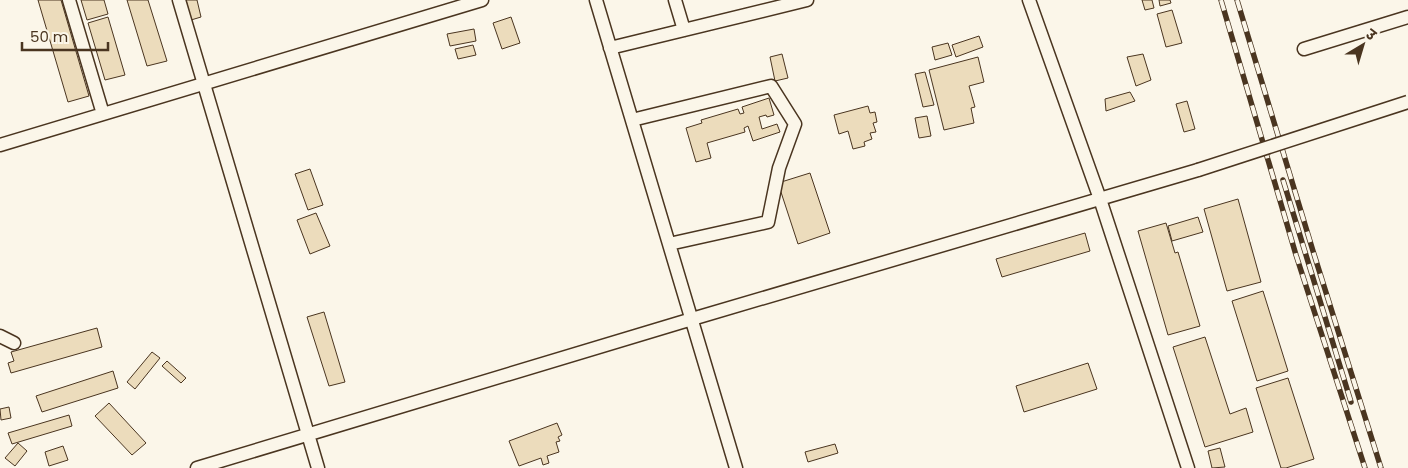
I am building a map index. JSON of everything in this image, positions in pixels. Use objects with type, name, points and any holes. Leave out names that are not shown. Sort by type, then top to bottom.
[{"type":"street","points":[[68,0],[104,114]]},
{"type":"street","points":[[179,0],[318,468]]},
{"type":"street","points":[[0,145],[482,0]]},
{"type":"street","points":[[596,0],[736,468]]},
{"type":"street","points":[[675,0],[684,30]]},
{"type":"street","points":[[610,48],[807,0]]},
{"type":"street","points":[[1029,0],[1100,198],[1188,468]]},
{"type":"street","points":[[1304,50],[1408,17]]},
{"type":"street","points":[[632,120],[770,86],[795,124],[779,168],[768,222],[669,244]]},
{"type":"street","points":[[197,468],[692,319],[1198,170],[1406,104]]},
{"type":"street","points":[[0,336],[14,343]]},
{"type":"building","points":[[38,0],[61,0],[89,96],[68,102]]},
{"type":"building","points":[[81,0],[104,0],[108,14],[87,20]]},
{"type":"building","points":[[127,0],[148,0],[167,61],[147,66]]},
{"type":"building","points":[[186,0],[197,0],[201,17],[191,20]]},
{"type":"building","points":[[1142,0],[1152,0],[1154,8],[1145,10]]},
{"type":"building","points":[[1159,0],[1170,0],[1171,3],[1160,6]]},
{"type":"building","points":[[1172,10],[1182,43],[1166,47],[1157,14]]},
{"type":"building","points":[[108,17],[125,75],[105,80],[88,23]]},
{"type":"building","points":[[511,17],[520,43],[502,49],[493,23]]},
{"type":"building","points":[[474,29],[476,41],[450,46],[447,34]]},
{"type":"building","points":[[979,36],[983,47],[956,57],[952,45]]},
{"type":"building","points":[[948,43],[952,55],[935,60],[932,47]]},
{"type":"building","points":[[473,45],[476,55],[458,59],[455,49]]},
{"type":"building","points":[[782,54],[788,78],[775,81],[770,57]]},
{"type":"building","points":[[1143,54],[1151,80],[1136,86],[1127,57]]},
{"type":"building","points":[[978,57],[984,82],[969,86],[975,107],[971,108],[974,123],[944,130],[929,70]]},
{"type":"building","points":[[925,72],[934,105],[923,107],[915,74]]},
{"type":"building","points":[[1130,92],[1135,101],[1106,111],[1105,99]]},
{"type":"building","points":[[769,98],[774,115],[759,117],[762,129],[777,124],[780,132],[753,141],[748,126],[744,128],[745,132],[707,143],[711,158],[696,162],[686,128],[702,123],[701,120],[738,109],[740,114],[744,113],[742,107]]},
{"type":"building","points":[[1187,101],[1195,129],[1184,132],[1176,104]]},
{"type":"building","points":[[868,106],[870,113],[875,112],[877,122],[873,123],[876,132],[870,133],[872,139],[864,142],[865,146],[853,149],[848,131],[839,134],[834,115]]},
{"type":"building","points":[[927,116],[931,136],[919,138],[915,118]]},
{"type":"building","points":[[310,169],[323,205],[308,210],[295,174]]},
{"type":"building","points":[[810,173],[830,233],[798,244],[778,183]]},
{"type":"building","points":[[1238,199],[1261,282],[1227,291],[1204,209]]},
{"type":"building","points":[[316,213],[330,246],[310,254],[297,220]]},
{"type":"building","points":[[1198,217],[1203,232],[1172,241],[1168,226]]},
{"type":"building","points":[[1166,223],[1175,253],[1178,252],[1200,326],[1168,335],[1138,231]]},
{"type":"building","points":[[1085,233],[1090,251],[1002,277],[996,259]]},
{"type":"building","points":[[1263,291],[1288,371],[1257,381],[1232,301]]},
{"type":"building","points":[[324,312],[345,382],[329,386],[307,317]]},
{"type":"building","points":[[97,328],[102,347],[11,373],[8,363],[14,361],[11,352]]},
{"type":"building","points":[[1205,337],[1230,414],[1246,408],[1253,432],[1205,447],[1173,347]]},
{"type":"building","points":[[152,352],[160,358],[135,389],[127,382]]},
{"type":"building","points":[[167,361],[186,378],[181,383],[162,366]]},
{"type":"building","points":[[1088,363],[1097,389],[1024,412],[1016,386]]},
{"type":"building","points":[[113,371],[118,388],[42,412],[36,396]]},
{"type":"building","points":[[1288,378],[1314,459],[1281,468],[1256,388]]},
{"type":"building","points":[[109,403],[146,443],[132,455],[95,416]]},
{"type":"building","points":[[9,407],[11,418],[1,420],[0,409]]},
{"type":"building","points":[[69,415],[72,426],[12,444],[8,433]]},
{"type":"building","points":[[557,423],[562,435],[558,437],[560,441],[556,442],[559,452],[547,456],[549,463],[543,465],[541,458],[519,466],[509,441]]},
{"type":"building","points":[[18,443],[27,451],[15,466],[5,458]]},
{"type":"building","points":[[835,444],[838,453],[808,462],[805,452]]},
{"type":"building","points":[[63,446],[68,460],[49,466],[45,452]]},
{"type":"building","points":[[1220,448],[1225,467],[1212,468],[1208,451]]},
{"type":"railway","points":[[1221,0],[1296,255],[1365,468]]},
{"type":"railway","points":[[1237,0],[1381,468]]},
{"type":"railway","points":[[1283,180],[1351,402]]}]
